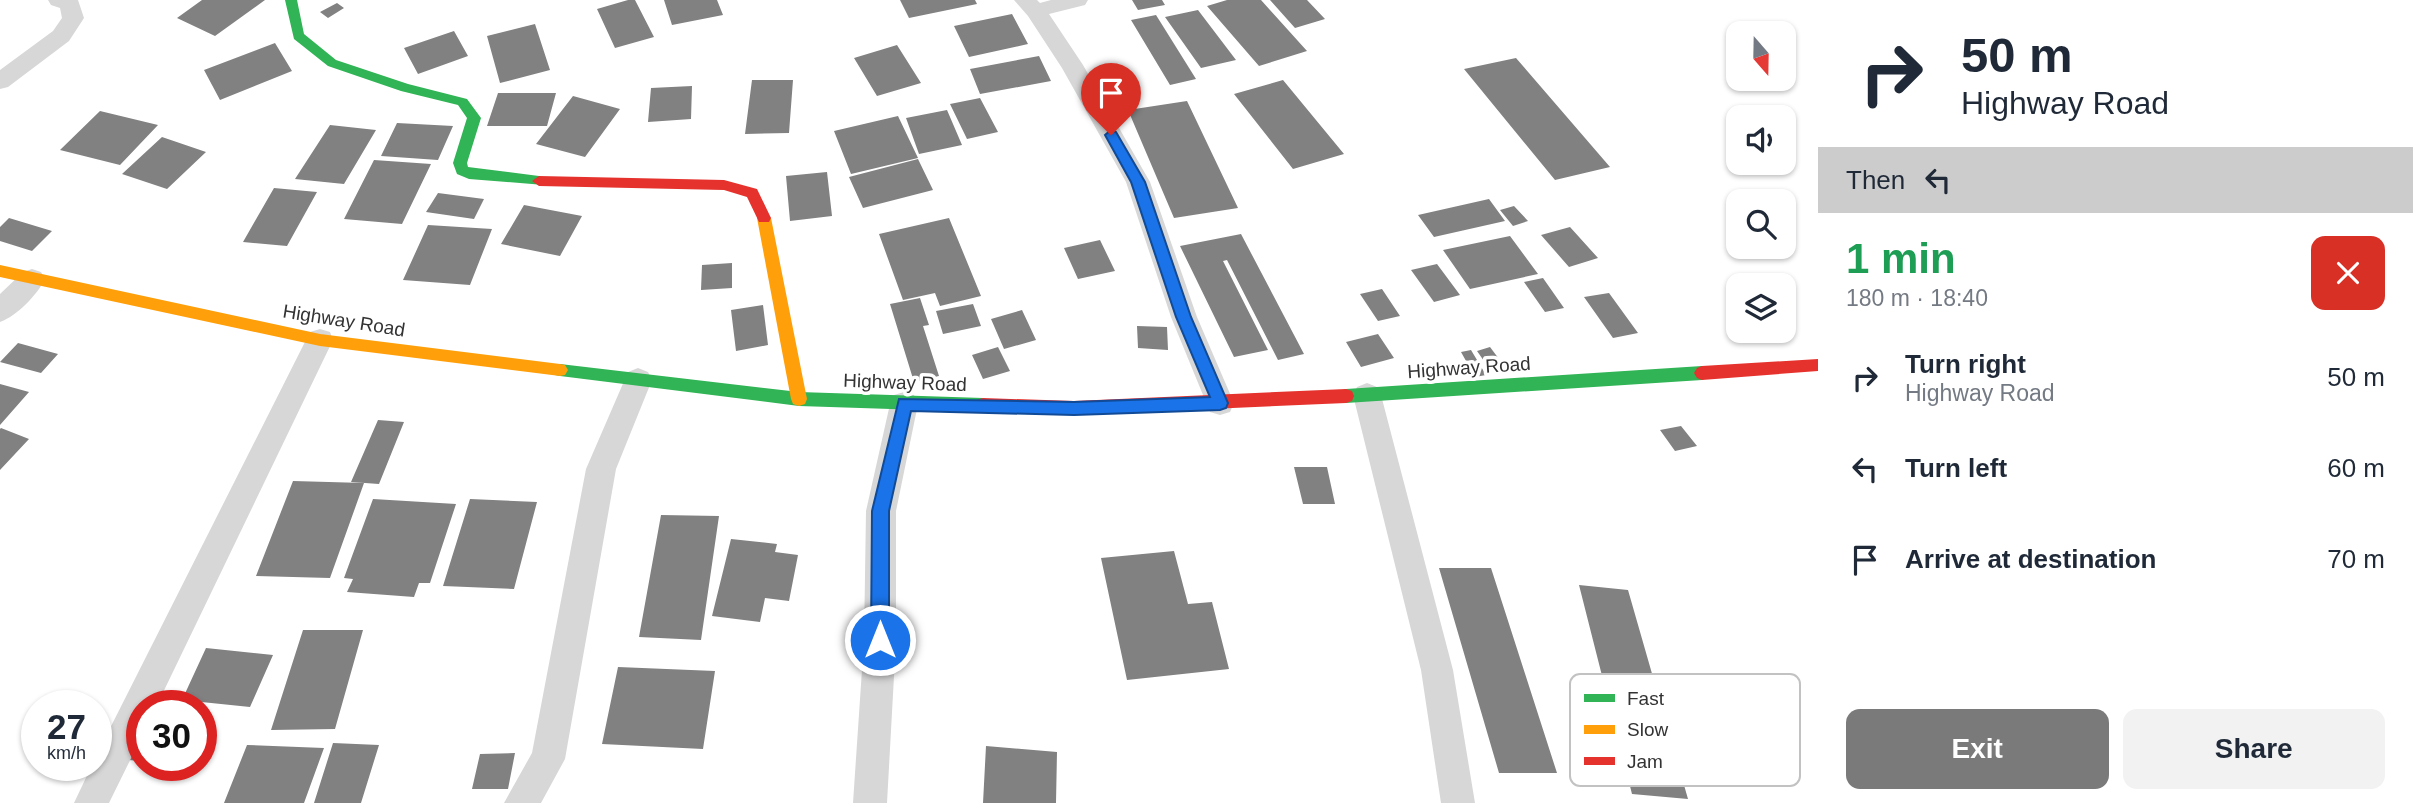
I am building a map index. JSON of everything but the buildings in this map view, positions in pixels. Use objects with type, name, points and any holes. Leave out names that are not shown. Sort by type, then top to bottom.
[{"type":"street","points":[[0,81],[61,36],[73,18],[70,4],[59,0]]},
{"type":"street","points":[[291,0],[298,36],[332,62],[406,88],[462,102],[474,118],[460,163],[462,170],[469,174],[551,182],[724,185],[752,193],[763,212],[799,399]]},
{"type":"street","points":[[1077,0],[1031,6],[1072,65],[1138,182],[1184,317],[1220,403]]},
{"type":"street","name":"Highway Road","points":[[0,271],[320,340],[799,399],[1074,408],[1367,395],[1818,365]]},
{"type":"street","points":[[0,311],[32,279]]},
{"type":"street","points":[[91,803],[320,340]]},
{"type":"street","points":[[521,803],[548,759],[601,469],[638,380]]},
{"type":"street","points":[[1367,395],[1437,670],[1458,803]]},
{"type":"street","points":[[870,803],[880,640],[881,511],[904,404]]},
{"type":"traffic: fast","points":[[291,0],[298,36],[332,63],[406,88],[462,102],[474,118],[460,163],[462,170],[469,174],[539,181]]},
{"type":"traffic: fast","points":[[560,370],[799,399],[983,405]]},
{"type":"traffic: fast","points":[[1346,396],[1702,373]]},
{"type":"traffic: slow","points":[[764,218],[799,399]]},
{"type":"traffic: slow","points":[[0,271],[320,340],[560,370]]},
{"type":"traffic: jam","points":[[539,181],[724,185],[752,193],[764,218]]},
{"type":"traffic: jam","points":[[1702,373],[1818,365]]},
{"type":"traffic: jam","points":[[983,405],[1074,408],[1346,396]]},
{"type":"route","points":[[880,640],[881,511],[904,404],[1074,408],[1220,403],[1184,317],[1138,182],[1111,135]]}]
